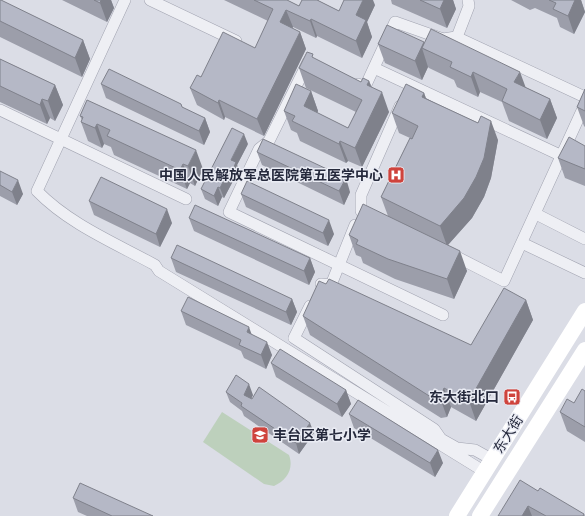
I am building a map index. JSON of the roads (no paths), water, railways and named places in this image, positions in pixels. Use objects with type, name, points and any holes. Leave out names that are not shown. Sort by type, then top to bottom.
[{"type":"main road","name":"东大街","points":[[457,516],[585,311]]},
{"type":"main road","name":"东大街","points":[[480,516],[585,350]]},
{"type":"street","points":[[124,0],[37,190],[51,205],[96,234],[154,265],[166,275],[489,466]]},
{"type":"street","points":[[150,0],[246,46]]},
{"type":"street","points":[[457,37],[469,6],[468,0]]},
{"type":"street","points":[[351,80],[365,87],[395,22],[443,39],[457,37],[585,97]]},
{"type":"street","points":[[316,63],[308,60],[269,141],[259,148],[229,212],[443,315]]},
{"type":"street","points":[[374,68],[562,156]]},
{"type":"street","points":[[409,85],[361,194],[364,212],[339,264],[331,285],[322,283],[294,338],[434,429],[441,439],[457,448],[475,450],[489,466]]},
{"type":"street","points":[[437,248],[504,281],[536,214],[585,104]]},
{"type":"street","points":[[0,110],[186,199]]},
{"type":"street","points":[[536,214],[585,239]]},
{"type":"street","points":[[522,243],[585,273]]},
{"type":"place","name":"中国人民解放军总医院第五医学中心","points":[[396,175]]},
{"type":"place","name":"东大街北口","points":[[512,397]]},
{"type":"place","name":"丰台区第七小学","points":[[260,435]]}]
